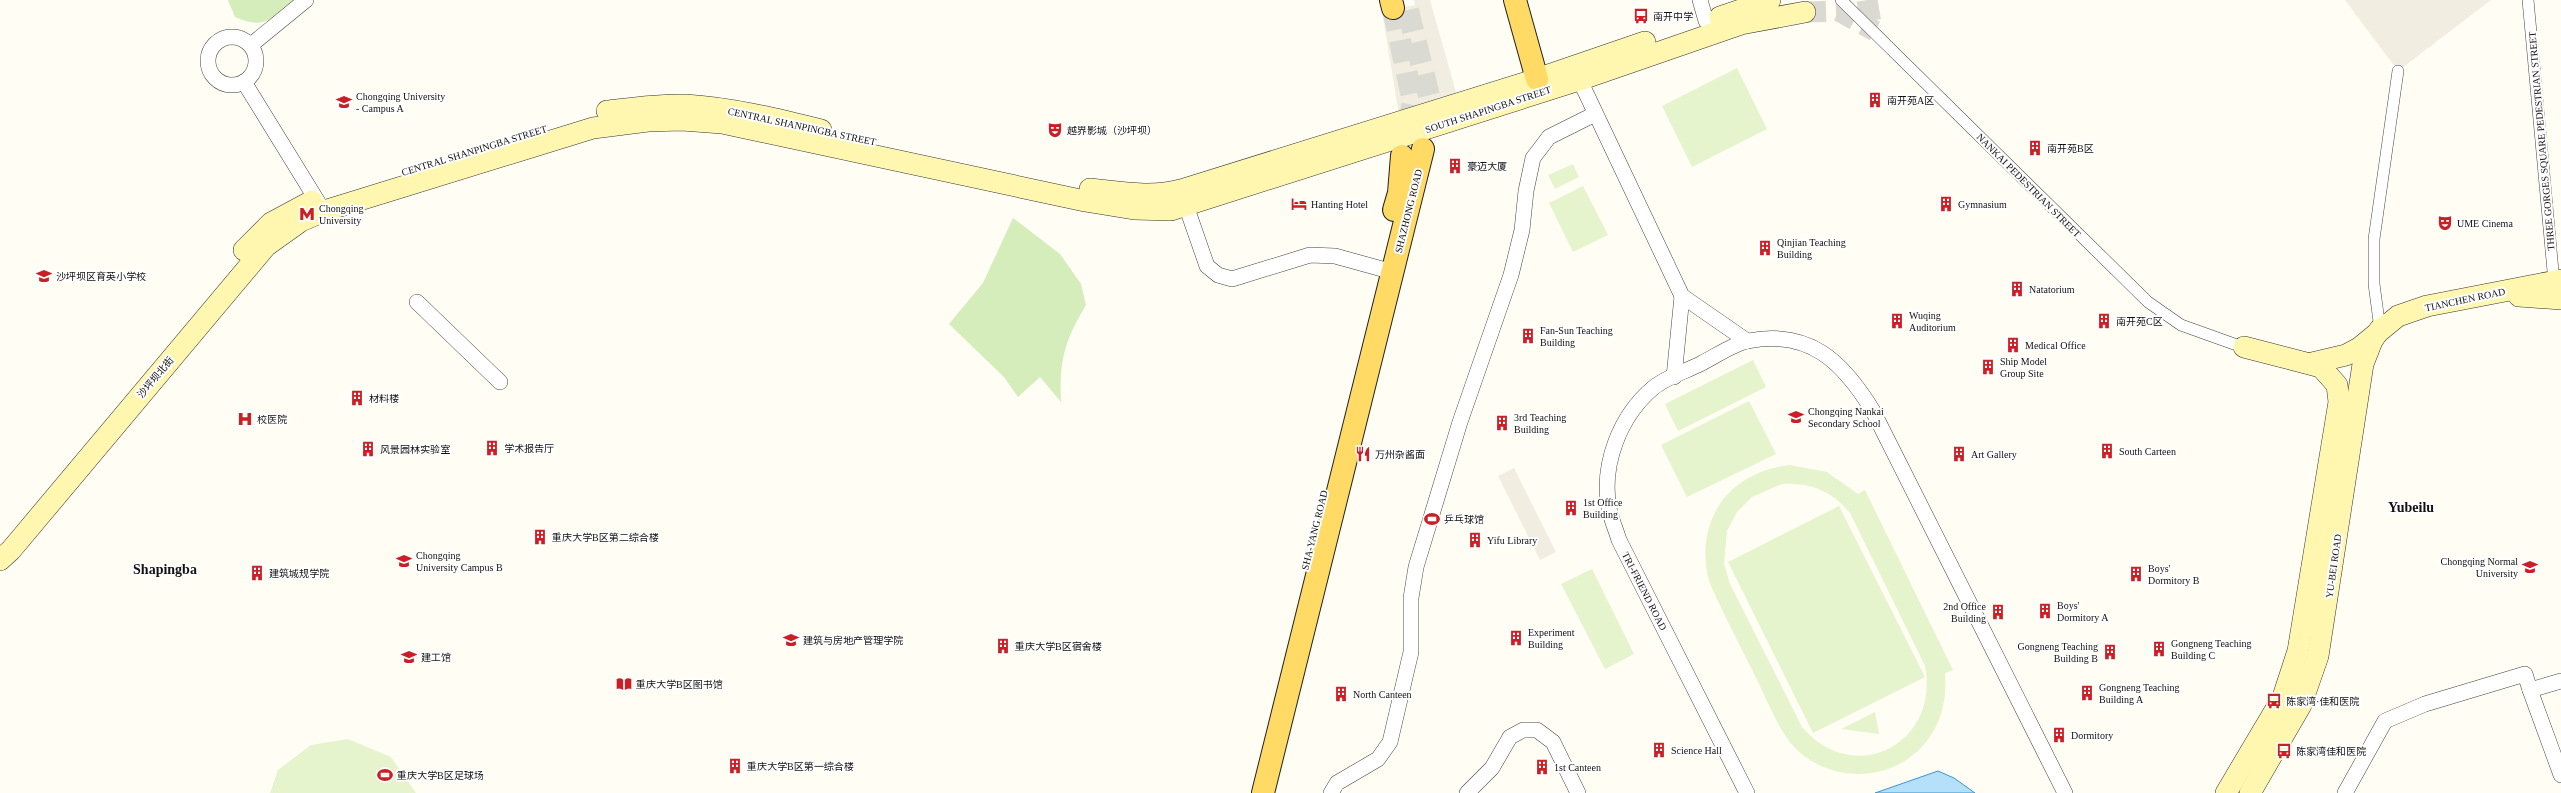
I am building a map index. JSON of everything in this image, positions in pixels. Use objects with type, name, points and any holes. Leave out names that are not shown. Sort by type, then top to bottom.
[{"type":"main road","points":[[1515,0],[1537,79]]},
{"type":"main road","name":"SOUTH SHAPINGBA STREET","points":[[1184,198],[1537,79],[1576,73],[1706,21],[1770,0]]},
{"type":"main road","name":"SOUTH SHAPINGBA STREET","points":[[1184,198],[1576,73],[1741,24],[1805,12]]},
{"type":"main road","name":"CENTRAL SHANPINGBA STREET","points":[[320,205],[589,114],[648,106],[686,105],[735,110],[1089,188],[1138,194],[1166,194],[1184,198]]},
{"type":"main road","name":"SHAZHONG ROAD","points":[[1386,270],[1422,149]]},
{"type":"main road","name":"SHAZHONG ROAD","points":[[1386,270],[1402,156]]},
{"type":"main road","name":"沙坪坝北街","points":[[0,545],[250,244],[271,223],[320,205]]},
{"type":"main road","name":"沙坪坝北街","points":[[0,560],[11,550],[266,246],[301,221],[320,205]]},
{"type":"main road","name":"SHA-YANG ROAD","points":[[1248,793],[1386,270]]},
{"type":"main road","name":"SHA-YANG ROAD","points":[[1263,793],[1386,270]]},
{"type":"main road","name":"TIANCHEN ROAD","points":[[2312,362],[2346,355],[2359,348],[2380,329],[2398,316],[2427,306],[2464,297],[2559,288]]},
{"type":"main road","name":"YU-BEI ROAD","points":[[2256,791],[2302,705],[2318,656],[2363,364],[2372,341],[2380,329]]},
{"type":"main road","points":[[2239,346],[2312,362]]},
{"type":"main road","name":"YU-BEI ROAD","points":[[2226,793],[2283,697],[2298,651],[2339,402],[2337,384],[2321,367],[2312,362]]},
{"type":"street","points":[[251,45],[306,0]]},
{"type":"street","points":[[1700,0],[1706,21]]},
{"type":"street","name":"NANKAI PEDESTRIAN STREET","points":[[1841,0],[2148,302],[2182,325],[2239,346]]},
{"type":"street","name":"THREE GORGES SQUARE PEDESTRIAN STREET","points":[[2528,0],[2559,288]]},
{"type":"street","points":[[236,36],[251,45],[256,61],[250,77],[244,82],[230,85],[216,80],[211,74],[207,60],[209,52],[220,39],[236,36]]},
{"type":"street","points":[[2380,329],[2374,284],[2374,239],[2398,71]]},
{"type":"street","points":[[1576,73],[1682,296],[1747,341],[1782,338],[1818,348],[1840,365],[1859,389],[1873,411],[2065,793]]},
{"type":"street","points":[[244,82],[320,205]]},
{"type":"street","points":[[1331,793],[1337,783],[1378,759],[1390,742],[1411,652],[1411,598],[1416,567],[1460,422],[1511,275],[1522,230],[1526,191],[1533,158],[1550,137],[1595,114]]},
{"type":"street","points":[[1184,198],[1207,266],[1218,275],[1232,279],[1310,255],[1335,256],[1386,270]]},
{"type":"street","points":[[1674,377],[1682,296]]},
{"type":"street","points":[[416,302],[500,382]]},
{"type":"street","name":"TRI-FRIEND ROAD","points":[[1747,341],[1654,387],[1632,408],[1620,430],[1610,465],[1609,508],[1619,540],[1747,793]]},
{"type":"street","points":[[2346,793],[2385,721],[2425,704],[2525,674],[2561,775]]},
{"type":"street","points":[[2530,690],[2561,681]]},
{"type":"street","points":[[1467,793],[1492,768],[1510,737],[1523,730],[1537,730],[1553,742],[1578,793]]},
{"type":"green space","points":[[228,0],[294,0],[274,17],[261,22],[254,22],[245,21],[235,17]]},
{"type":"green space","points":[[1737,68],[1767,129],[1692,167],[1662,106]]},
{"type":"green space","points":[[1573,164],[1579,177],[1555,189],[1548,175]]},
{"type":"green space","points":[[1583,186],[1608,235],[1573,252],[1549,203]]},
{"type":"green space","points":[[1013,218],[1060,254],[1081,284],[1086,305],[1068,340],[1062,362],[1061,402],[1040,377],[1018,397],[1004,377],[949,324],[983,283]]},
{"type":"green space","points":[[1753,360],[1766,387],[1678,431],[1665,404]]},
{"type":"green space","points":[[1749,401],[1776,454],[1687,497],[1661,445]]},
{"type":"green space","points":[[1790,465],[1827,472],[1858,494],[1865,490],[1953,670],[1945,673],[1945,697],[1942,709],[1939,720],[1927,741],[1909,758],[1895,766],[1881,771],[1865,774],[1850,774],[1821,766],[1807,758],[1795,748],[1774,716],[1709,581],[1706,559],[1707,539],[1712,520],[1721,503],[1733,489],[1749,478],[1768,470]],"holes":[[[1782,484],[1811,486],[1820,490],[1836,499],[1850,513],[1925,666],[1926,694],[1919,717],[1906,736],[1889,749],[1868,755],[1845,754],[1823,745],[1802,727],[1730,584],[1724,564],[1727,531],[1737,512],[1752,497]]]},
{"type":"green space","points":[[1839,506],[1925,677],[1813,733],[1728,562]]},
{"type":"green space","points":[[1592,569],[1634,654],[1605,669],[1561,584]]},
{"type":"green space","points":[[1875,712],[1879,734],[1841,729]]},
{"type":"green space","points":[[348,739],[391,757],[416,793],[270,793],[278,770],[311,745]]},
{"type":"shaded area","points":[[1414,0],[1430,0],[1459,103],[1400,121],[1382,12],[1415,5]]},
{"type":"shaded area","points":[[2345,0],[2491,0],[2398,71]]},
{"type":"shaded area","points":[[1514,468],[1556,552],[1540,560],[1498,476]]},
{"type":"water","points":[[1938,771],[1954,778],[1975,793],[1875,793]]},
{"type":"tunnel","points":[[1867,0],[1872,29]]},
{"type":"tunnel","points":[[1393,8],[1413,102],[1406,136]]},
{"type":"tunnel","points":[[1408,10],[1430,100],[1426,130]]},
{"type":"tunnel","points":[[1805,12],[1839,11],[1875,31]]},
{"type":"place","name":"南开中学","points":[[1641,16]]},
{"type":"place","name":"南开苑A区","points":[[1875,100]]},
{"type":"place","name":"Chongqing University - Campus A","points":[[344,102]]},
{"type":"place","name":"越界影城（沙坪坝）","points":[[1055,130]]},
{"type":"place","name":"南开苑B区","points":[[2035,148]]},
{"type":"place","name":"豪迈大厦","points":[[1455,166]]},
{"type":"place","name":"Hanting Hotel","points":[[1299,204]]},
{"type":"place","name":"Gymnasium","points":[[1946,204]]},
{"type":"place","name":"Chongqing University","points":[[307,214]]},
{"type":"place","name":"UME Cinema","points":[[2445,223]]},
{"type":"place","name":"Qinjian Teaching Building","points":[[1765,248]]},
{"type":"place","name":"沙坪坝区育英小学校","points":[[44,276]]},
{"type":"place","name":"Natatorium","points":[[2017,289]]},
{"type":"place","name":"Wuqing Auditorium","points":[[1897,321]]},
{"type":"place","name":"南开苑C区","points":[[2104,321]]},
{"type":"place","name":"Fan-Sun Teaching Building","points":[[1528,336]]},
{"type":"place","name":"Medical Office","points":[[2013,345]]},
{"type":"place","name":"Ship Model Group Site","points":[[1988,367]]},
{"type":"place","name":"材料楼","points":[[357,398]]},
{"type":"place","name":"Chongqing Nankai Secondary School","points":[[1796,417]]},
{"type":"place","name":"校医院","points":[[245,419]]},
{"type":"place","name":"3rd Teaching Building","points":[[1502,423]]},
{"type":"place","name":"学术报告厅","points":[[492,448]]},
{"type":"place","name":"风景园林实验室","points":[[368,449]]},
{"type":"place","name":"South Carteen","points":[[2107,451]]},
{"type":"place","name":"万州杂酱面","points":[[1363,454]]},
{"type":"place","name":"Art Gallery","points":[[1959,454]]},
{"type":"place","name":"1st Office Building","points":[[1571,508]]},
{"type":"place","name":"乒乓球馆","points":[[1432,519]]},
{"type":"place","name":"重庆大学B区第二综合楼","points":[[540,537]]},
{"type":"place","name":"Yifu Library","points":[[1475,540]]},
{"type":"place","name":"Chongqing University Campus B","points":[[404,561]]},
{"type":"place","name":"Chongqing Normal University","points":[[2530,567]]},
{"type":"place","name":"建筑城规学院","points":[[257,573]]},
{"type":"place","name":"Boys' Dormitory B","points":[[2136,574]]},
{"type":"place","name":"Boys' Dormitory A","points":[[2045,611]]},
{"type":"place","name":"2nd Office Building","points":[[1998,612]]},
{"type":"place","name":"Experiment Building","points":[[1516,638]]},
{"type":"place","name":"建筑与房地产管理学院","points":[[791,640]]},
{"type":"place","name":"重庆大学B区宿舍楼","points":[[1003,646]]},
{"type":"place","name":"Gongneng Teaching Building C","points":[[2159,649]]},
{"type":"place","name":"Gongneng Teaching Building B","points":[[2110,652]]},
{"type":"place","name":"建工馆","points":[[409,657]]},
{"type":"place","name":"重庆大学B区图书馆","points":[[624,684]]},
{"type":"place","name":"Gongneng Teaching Building A","points":[[2087,693]]},
{"type":"place","name":"North Canteen","points":[[1341,694]]},
{"type":"place","name":"陈家湾·佳和医院","points":[[2274,701]]},
{"type":"place","name":"Dormitory","points":[[2059,735]]},
{"type":"place","name":"Science Hall","points":[[1659,750]]},
{"type":"place","name":"陈家湾佳和医院","points":[[2284,751]]},
{"type":"place","name":"重庆大学B区第一综合楼","points":[[735,766]]},
{"type":"place","name":"1st Canteen","points":[[1542,767]]},
{"type":"place","name":"重庆大学B区足球场","points":[[385,775]]},
{"type":"district","name":"Yubeilu","points":[[2411,507]]},
{"type":"district","name":"Shapingba","points":[[165,569]]}]
